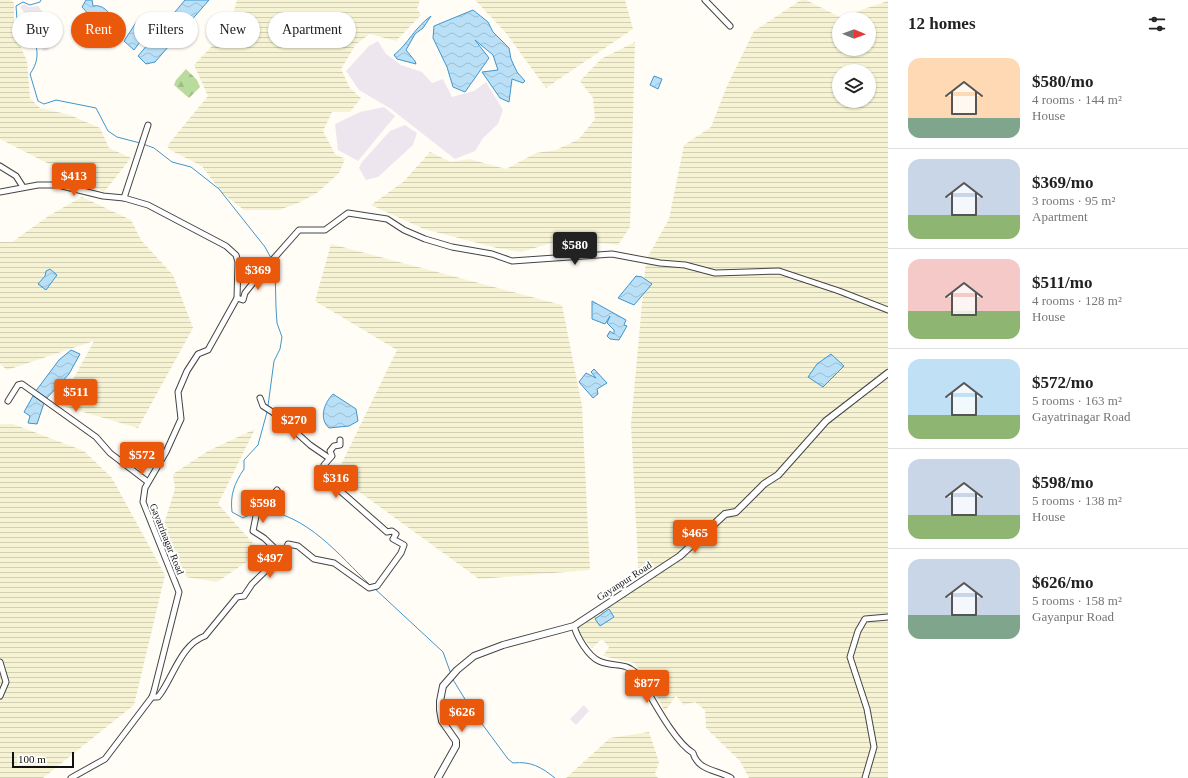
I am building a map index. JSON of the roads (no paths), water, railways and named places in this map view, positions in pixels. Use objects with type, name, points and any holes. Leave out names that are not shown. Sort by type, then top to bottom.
[{"type":"street","points":[[705,0],[730,26]]},
{"type":"street","points":[[0,192],[23,188],[58,185],[103,196],[124,198],[140,144],[148,125]]},
{"type":"street","points":[[0,166],[16,176],[23,188]]},
{"type":"street","name":"Gayatrinagar Road","points":[[71,778],[105,759],[152,697],[178,592],[142,496],[148,482],[166,452],[181,419],[178,392],[187,371],[198,354],[208,350],[237,298],[238,262],[236,255],[226,246],[148,205],[124,198]]},
{"type":"street","points":[[237,298],[244,300],[245,293],[300,230],[325,230],[348,213],[387,220],[404,230],[425,239],[452,247],[492,254],[512,261],[612,254],[660,263],[685,265],[715,273],[779,271],[839,291],[888,310]]},
{"type":"street","name":"Gayanpur Road","points":[[438,778],[456,746],[456,741],[442,721],[440,710],[443,686],[457,670],[474,656],[489,649],[574,626],[680,556],[725,514],[736,512],[764,484],[778,475],[826,421],[888,374]]},
{"type":"street","points":[[8,401],[18,385],[22,384],[96,437],[110,453],[148,482]]},
{"type":"street","points":[[260,398],[263,406],[282,419],[310,445],[329,458]]},
{"type":"street","points":[[152,697],[158,697],[162,693],[180,660],[192,642],[204,636],[237,597],[244,596],[252,584],[285,552],[288,544],[298,546],[310,557],[334,563],[369,588],[374,588],[401,553],[404,545],[393,539],[396,534],[392,531],[387,532],[374,523],[321,474],[329,458],[332,456],[330,452],[332,448],[340,445],[340,440]]},
{"type":"street","points":[[277,490],[272,498],[257,511],[253,531],[266,540],[282,555]]},
{"type":"street","points":[[865,778],[874,747],[867,709],[850,657],[858,631],[865,619],[888,617]]},
{"type":"street","points":[[574,626],[578,640],[598,661],[629,666],[637,674],[676,736],[686,749],[693,753],[694,760],[708,770],[723,773],[732,778]]},
{"type":"street","points":[[0,662],[6,682],[0,696]]},
{"type":"water","points":[[86,0],[92,0],[93,6],[103,7],[109,12],[87,12],[82,7]]},
{"type":"water","points":[[185,0],[209,0],[198,13],[175,12]]},
{"type":"water","points":[[473,10],[488,22],[493,32],[509,48],[511,59],[517,72],[525,81],[523,83],[512,79],[509,102],[500,98],[482,72],[498,70],[493,55],[475,40],[489,58],[465,92],[453,87],[447,67],[433,38],[434,26]]},
{"type":"water","points":[[431,16],[423,28],[415,34],[406,50],[416,64],[397,59],[394,55],[420,25]]},
{"type":"water","points":[[134,26],[134,48],[136,48],[134,50],[126,43],[126,38]]},
{"type":"water","points":[[145,48],[167,48],[155,62],[146,64],[138,56]]},
{"type":"water","points":[[654,76],[662,79],[658,89],[650,85]]},
{"type":"water","points":[[50,269],[57,275],[46,290],[38,284],[45,276],[46,271]]},
{"type":"water","points":[[636,276],[642,277],[652,284],[634,305],[618,298]]},
{"type":"water","points":[[592,301],[626,320],[624,325],[627,326],[619,340],[610,339],[607,336],[610,331],[614,334],[614,330],[607,323],[610,316],[605,324],[592,319]]},
{"type":"water","points":[[71,350],[80,354],[69,374],[46,399],[35,392],[59,360]]},
{"type":"water","points":[[831,354],[844,366],[823,387],[808,377],[817,364]]},
{"type":"water","points":[[594,369],[607,383],[597,389],[598,394],[593,398],[579,382],[586,373],[596,378],[591,372]]},
{"type":"water","points":[[333,394],[356,409],[358,421],[349,426],[329,428],[323,415],[327,401]]},
{"type":"water","points":[[33,396],[44,403],[37,424],[28,423],[30,416],[24,412]]},
{"type":"water","points":[[609,609],[614,617],[600,626],[595,619]]},
{"type":"waterway","points":[[41,0],[40,2],[30,5],[23,2],[16,6],[17,19],[28,31],[36,45],[37,59],[30,74],[38,101],[44,104],[56,100],[96,108],[108,131],[117,137],[140,143]]},
{"type":"waterway","points":[[143,144],[154,148],[172,162],[191,167],[219,189],[265,247],[271,258]]},
{"type":"waterway","points":[[268,406],[274,361],[280,349],[282,337],[277,323],[274,263]]},
{"type":"waterway","points":[[255,512],[243,518],[232,512],[232,495],[235,485],[244,469],[244,460],[258,445],[267,412]]},
{"type":"waterway","points":[[261,510],[278,513],[293,519],[308,528],[334,549],[370,585]]},
{"type":"waterway","points":[[374,588],[443,652],[451,674]]},
{"type":"waterway","points":[[452,678],[471,709],[508,759],[513,763],[525,763],[536,766],[555,778]]}]
